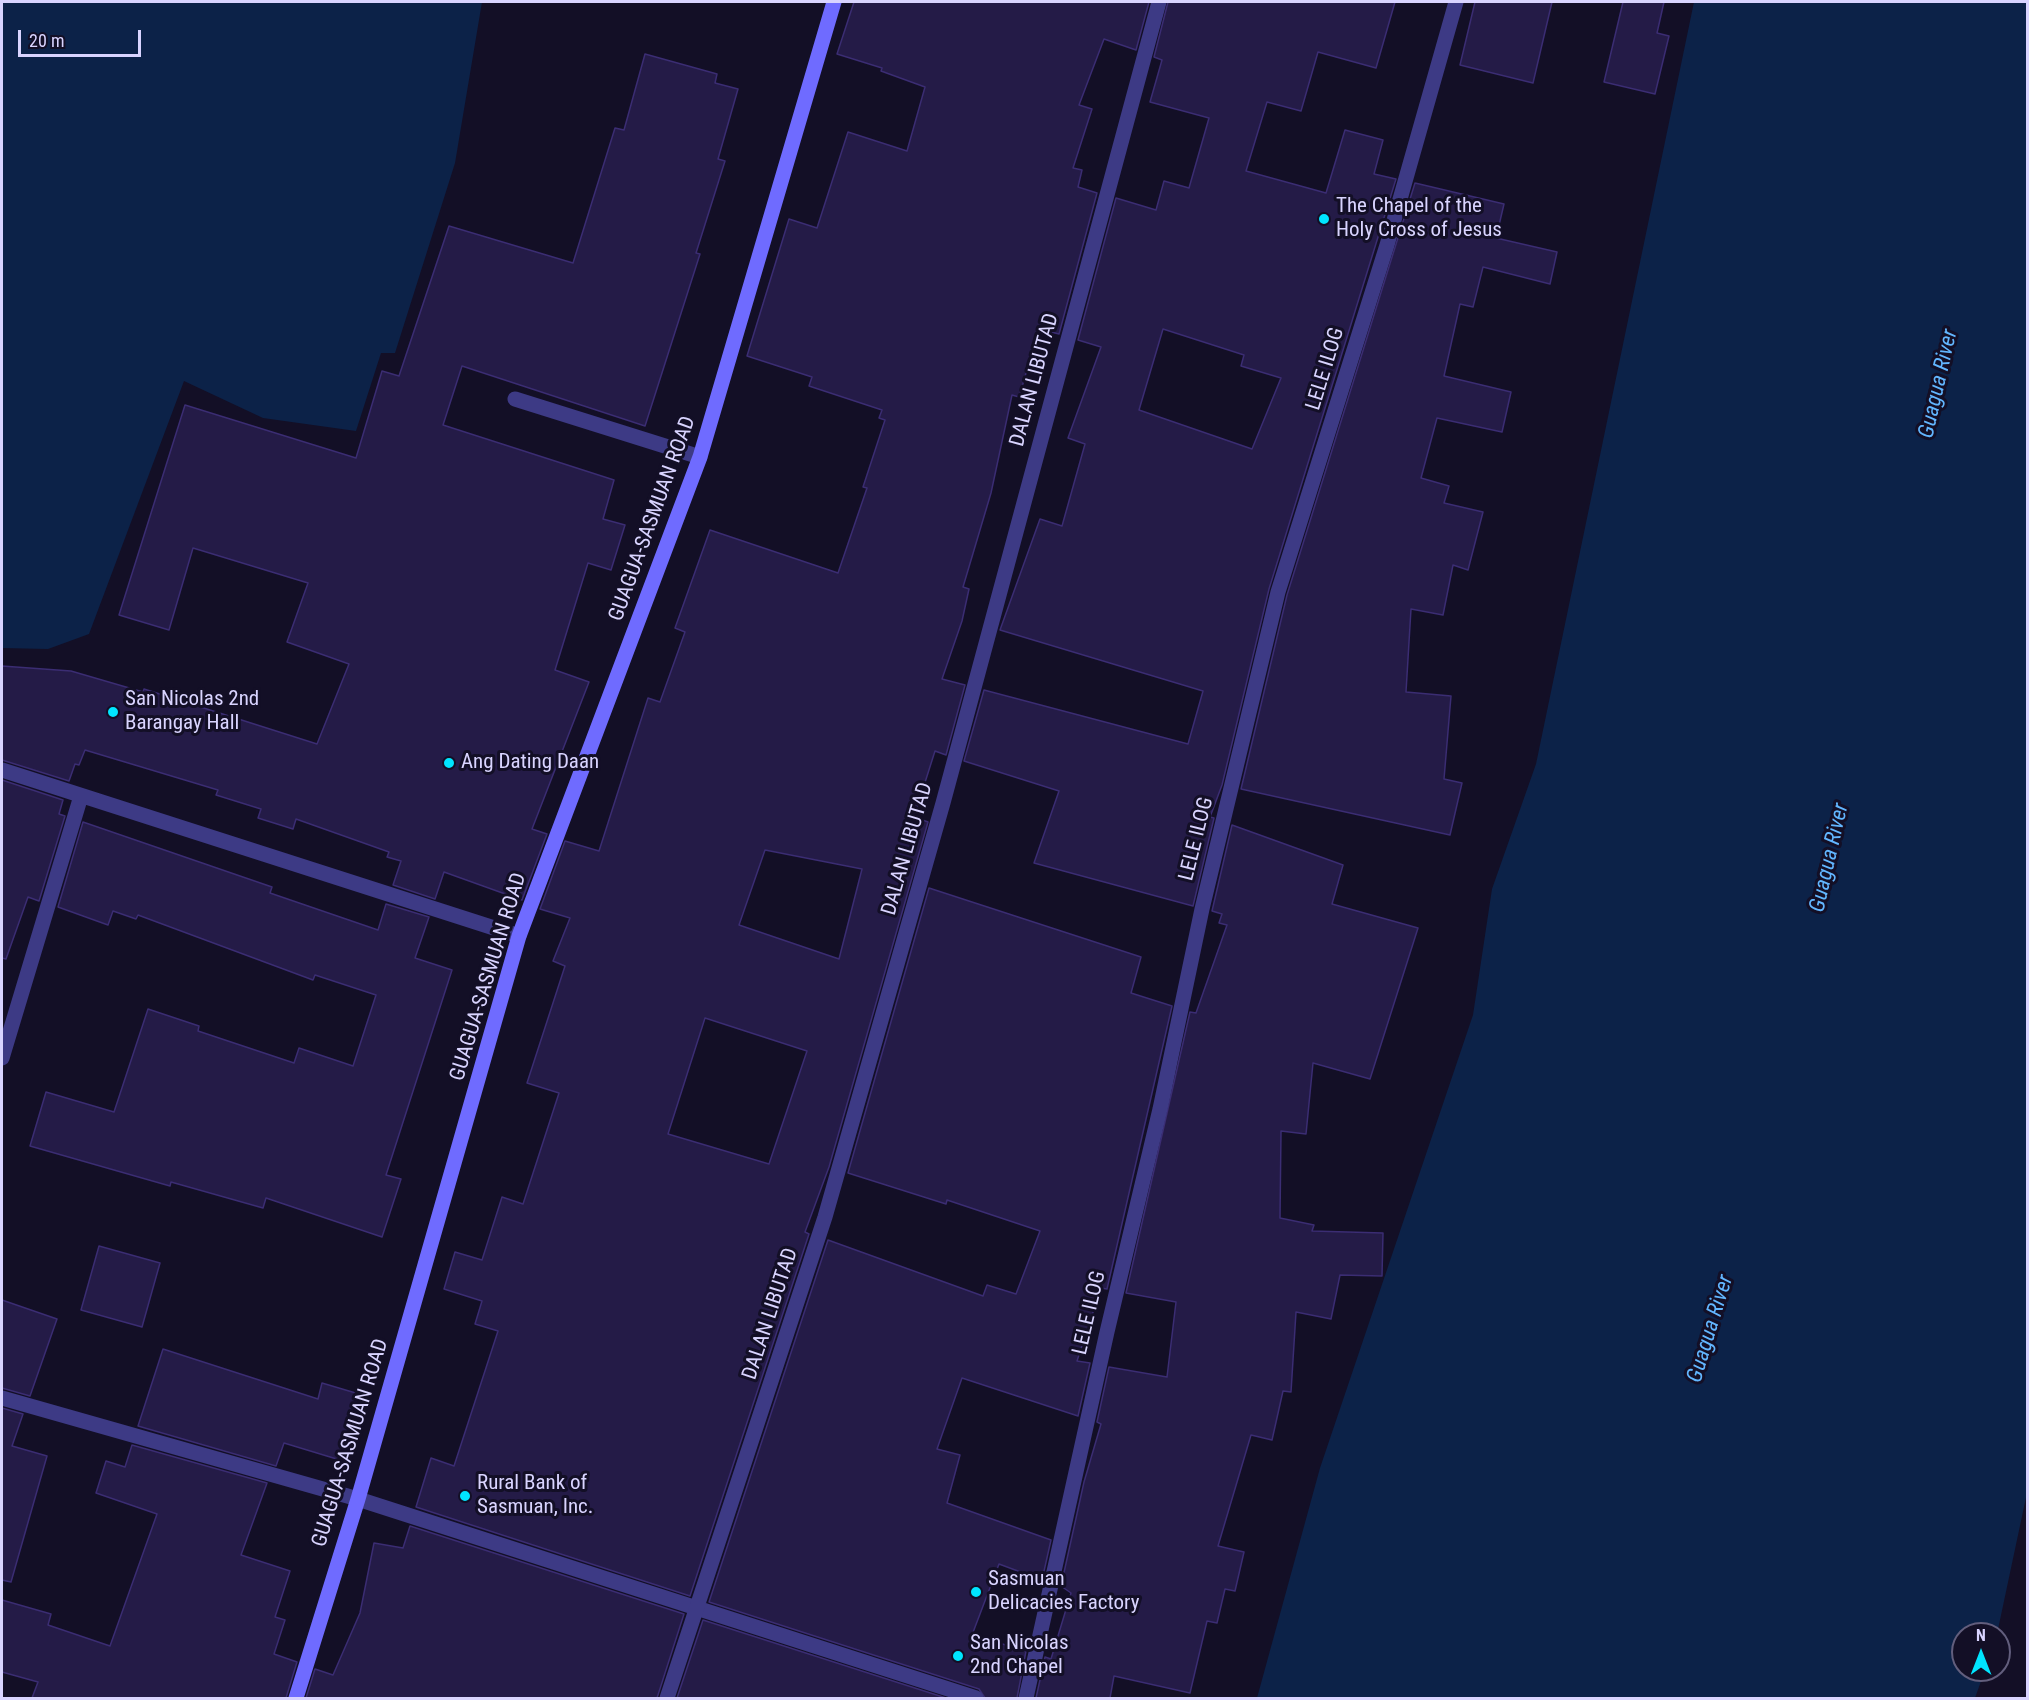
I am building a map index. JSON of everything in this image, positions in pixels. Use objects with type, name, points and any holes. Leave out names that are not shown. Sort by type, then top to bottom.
[{"type":"main road","name":"GUAGUA-SASMUAN ROAD","points":[[296,1698],[358,1499],[519,936],[700,457],[834,2]]},
{"type":"street","name":"DALAN LIBUTAD","points":[[667,1698],[825,1217],[943,803],[1159,2]]},
{"type":"street","name":"LELE ILOG","points":[[1026,1698],[1107,1332],[1160,1109],[1202,909],[1278,592],[1387,245],[1456,2]]},
{"type":"street","points":[[514,399],[700,457]]},
{"type":"street","points":[[2,771],[519,936]]},
{"type":"street","points":[[2,1058],[81,796]]},
{"type":"street","points":[[2,1398],[358,1499],[695,1610],[976,1698]]},
{"type":"water","points":[[2,2],[482,2],[455,163],[395,353],[381,353],[356,431],[263,418],[184,381],[89,634],[48,649],[2,648]]},
{"type":"water","name":"Guagua River","points":[[1694,2],[2027,2],[2028,1488],[2000,1622],[1951,1622],[1951,1682],[1981,1682],[1975,1698],[1257,1698],[1320,1468],[1473,1015],[1492,889],[1536,764]]},
{"type":"building","points":[[854,2],[1149,2],[1136,50],[1104,39],[1079,105],[1092,109],[1073,168],[1082,170],[1078,187],[1097,193],[1059,334],[1039,329],[1019,397],[1012,395],[991,493],[963,587],[969,589],[962,621],[942,679],[965,685],[946,755],[935,751],[914,817],[928,822],[829,1167],[805,1232],[809,1234],[690,1596],[416,1507],[431,1458],[454,1466],[498,1331],[475,1324],[482,1301],[444,1289],[455,1252],[482,1260],[502,1197],[523,1204],[559,1093],[527,1083],[565,966],[553,961],[570,918],[540,909],[565,841],[599,851],[648,698],[660,702],[685,632],[675,628],[710,530],[838,573],[867,488],[863,487],[885,420],[879,418],[882,410],[809,386],[812,377],[747,356],[789,219],[817,228],[848,132],[907,151],[925,87],[881,71],[882,68],[837,54]],"holes":[[[765,850],[862,869],[839,959],[739,925]],[[705,1018],[807,1051],[769,1164],[668,1134]]]},
{"type":"building","points":[[1168,2],[1395,2],[1376,68],[1318,52],[1301,111],[1267,102],[1246,171],[1326,193],[1345,130],[1383,140],[1374,174],[1396,179],[1269,589],[1222,785],[1210,817],[1214,818],[1193,906],[1034,863],[1059,791],[964,761],[984,690],[1188,744],[1203,691],[1000,630],[1040,519],[1062,526],[1085,444],[1068,438],[1101,347],[1078,340],[1116,198],[1156,210],[1164,181],[1189,188],[1209,118],[1150,102],[1162,60],[1154,57]],"holes":[[[1163,329],[1244,355],[1241,366],[1281,378],[1252,449],[1139,410]]]},
{"type":"building","points":[[1475,2],[1552,2],[1533,83],[1460,65]]},
{"type":"building","points":[[1623,2],[1664,2],[1657,33],[1669,36],[1655,94],[1604,82]]},
{"type":"building","points":[[645,54],[717,74],[715,83],[738,89],[718,159],[725,161],[696,253],[700,254],[645,426],[462,366],[443,425],[614,480],[603,519],[625,525],[611,570],[588,563],[555,670],[589,682],[532,829],[547,834],[522,900],[444,872],[435,899],[393,885],[401,861],[387,857],[389,852],[296,819],[293,829],[258,818],[261,809],[216,795],[218,790],[85,750],[79,765],[75,764],[69,781],[2,760],[2,666],[71,671],[143,692],[144,689],[317,744],[349,664],[287,642],[308,583],[193,548],[169,630],[119,615],[185,405],[356,458],[382,371],[399,376],[449,226],[573,263],[615,128],[624,130]]},
{"type":"building","points":[[1415,183],[1504,204],[1496,238],[1557,252],[1550,284],[1483,267],[1473,307],[1460,304],[1444,376],[1511,392],[1502,432],[1437,418],[1421,478],[1449,486],[1444,503],[1483,512],[1468,570],[1453,565],[1443,615],[1411,609],[1406,692],[1451,696],[1444,779],[1462,783],[1450,835],[1241,789],[1287,595]]},
{"type":"building","points":[[2,780],[63,800],[59,814],[65,816],[39,901],[28,897],[6,959],[2,958]]},
{"type":"building","points":[[83,822],[272,887],[270,893],[378,930],[386,904],[429,917],[415,958],[452,970],[386,1175],[401,1179],[382,1237],[266,1198],[263,1208],[171,1182],[170,1186],[30,1146],[46,1092],[114,1112],[148,1009],[199,1026],[198,1031],[294,1063],[299,1048],[353,1066],[376,995],[315,975],[313,980],[138,915],[136,919],[113,911],[108,925],[58,907]]},
{"type":"building","points":[[1232,825],[1343,865],[1332,904],[1418,928],[1370,1079],[1313,1063],[1306,1134],[1281,1131],[1280,1218],[1314,1225],[1312,1231],[1383,1233],[1382,1276],[1340,1275],[1331,1319],[1296,1312],[1291,1392],[1283,1391],[1272,1440],[1251,1435],[1218,1546],[1244,1552],[1235,1591],[1225,1589],[1217,1623],[1207,1621],[1190,1693],[1114,1676],[1110,1698],[1036,1698],[1045,1657],[1051,1659],[1071,1593],[1061,1586],[1084,1482],[1101,1424],[1097,1422],[1109,1367],[1167,1377],[1176,1302],[1126,1293],[1190,1012],[1196,1013],[1227,925],[1219,923],[1222,914],[1212,911]]},
{"type":"building","points":[[929,888],[1141,957],[1131,993],[1172,1006],[1107,1289],[1101,1288],[1077,1361],[1090,1363],[1078,1416],[962,1378],[937,1449],[960,1455],[947,1503],[1051,1540],[1042,1580],[999,1564],[972,1635],[1026,1651],[1017,1698],[985,1698],[979,1689],[709,1602],[828,1240],[983,1296],[987,1285],[1016,1294],[1040,1231],[947,1200],[946,1204],[848,1173]]},
{"type":"building","points":[[99,1246],[160,1263],[142,1327],[81,1310]]},
{"type":"building","points":[[2,1300],[57,1319],[30,1396],[2,1388]]},
{"type":"building","points":[[163,1349],[318,1399],[322,1383],[359,1394],[340,1460],[284,1443],[276,1466],[138,1426]]},
{"type":"building","points":[[2,1408],[23,1414],[12,1446],[47,1456],[11,1582],[2,1580]]},
{"type":"building","points":[[132,1445],[267,1483],[241,1555],[290,1571],[275,1617],[285,1620],[274,1654],[297,1662],[286,1698],[32,1698],[38,1682],[2,1672],[2,1600],[51,1614],[48,1625],[110,1646],[157,1514],[96,1493],[106,1461],[125,1467]]},
{"type":"building","points":[[410,1526],[684,1614],[657,1698],[306,1698],[315,1669],[333,1675],[360,1613],[374,1543],[403,1548]]},
{"type":"building","points":[[703,1620],[946,1698],[677,1698]]},
{"type":"place","name":"The Chapel of the Holy Cross of Jesus","points":[[1324,219]]},
{"type":"place","name":"San Nicolas 2nd Barangay Hall","points":[[113,712]]},
{"type":"place","name":"Ang Dating Daan","points":[[449,763]]},
{"type":"place","name":"Rural Bank of Sasmuan, Inc.","points":[[465,1496]]},
{"type":"place","name":"Sasmuan Delicacies Factory","points":[[976,1592]]},
{"type":"place","name":"San Nicolas 2nd Chapel","points":[[958,1656]]}]
